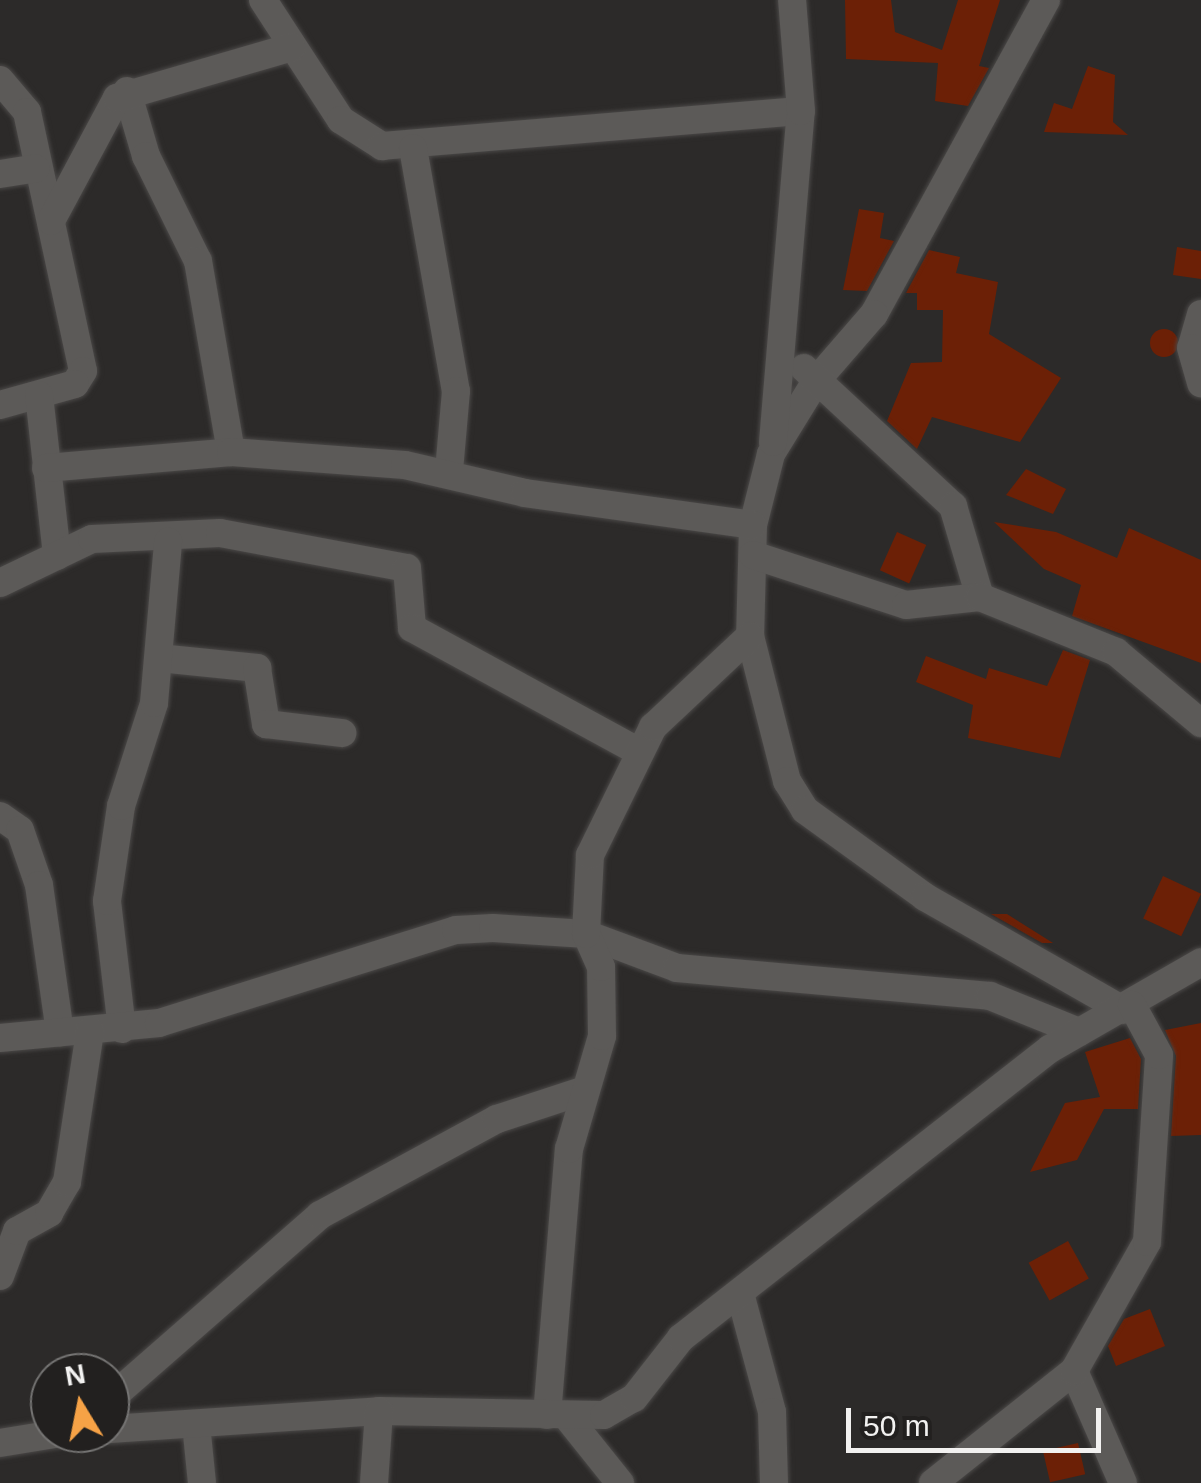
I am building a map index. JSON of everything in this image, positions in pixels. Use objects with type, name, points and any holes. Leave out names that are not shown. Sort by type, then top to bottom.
[{"type":"street","points":[[263,0],[292,47],[362,137],[413,148],[546,128],[801,111]]},
{"type":"street","points":[[792,0],[801,111],[784,345],[771,454],[753,525],[750,636],[787,780],[806,810],[925,897],[1128,1008],[1159,1056],[1155,1211],[1132,1275],[1074,1371],[934,1483]]},
{"type":"street","points":[[771,454],[816,381],[874,314],[1046,0]]},
{"type":"street","points":[[51,221],[102,118],[126,91],[292,47]]},
{"type":"street","points":[[0,80],[27,112],[36,168],[83,371],[76,384],[0,405]]},
{"type":"street","points":[[126,91],[146,156],[198,261],[231,452]]},
{"type":"street","points":[[413,148],[456,391],[449,472]]},
{"type":"street","points":[[0,174],[36,168]]},
{"type":"street","points":[[1201,314],[1191,348],[1201,384]]},
{"type":"street","points":[[784,345],[816,381],[953,506],[980,597]]},
{"type":"street","points":[[38,395],[57,556]]},
{"type":"street","points":[[46,468],[231,452],[449,472],[525,493],[753,525]]},
{"type":"street","points":[[0,583],[92,539],[168,542],[265,537],[410,569],[412,628],[638,751]]},
{"type":"street","points":[[122,1029],[107,901],[159,658],[168,542]]},
{"type":"street","points":[[753,555],[906,605],[980,597],[1116,652],[1201,722]]},
{"type":"street","points":[[620,1483],[558,1416],[569,1148],[604,1000],[586,934],[590,855],[638,751],[681,694],[750,636]]},
{"type":"street","points":[[159,658],[258,668],[266,724],[342,733]]},
{"type":"street","points":[[0,816],[20,830],[39,885],[60,1033]]},
{"type":"street","points":[[0,1038],[122,1029],[456,930],[586,934],[677,968],[990,996],[1079,1032]]},
{"type":"street","points":[[130,1429],[380,1411],[604,1415],[634,1398],[666,1351],[1079,1032],[1128,1008],[1201,962]]},
{"type":"street","points":[[0,1276],[17,1230],[49,1213],[67,1182],[90,1031]]},
{"type":"street","points":[[130,1381],[320,1215],[497,1119],[585,1090]]},
{"type":"street","points":[[741,1296],[775,1427],[774,1483]]},
{"type":"street","points":[[1074,1371],[1123,1483]]},
{"type":"street","points":[[374,1483],[380,1411]]},
{"type":"street","points":[[196,1424],[202,1483]]},
{"type":"street","points":[[0,1443],[30,1438]]},
{"type":"building","points":[[845,0],[891,0],[895,32],[942,50],[958,0],[1000,0],[979,66],[989,68],[968,106],[935,101],[938,63],[846,59]]},
{"type":"building","points":[[1088,66],[1115,75],[1113,122],[1128,135],[1044,132],[1054,103],[1072,109]]},
{"type":"building","points":[[859,209],[884,213],[880,238],[894,241],[867,291],[843,290]]},
{"type":"building","points":[[1177,247],[1201,251],[1201,279],[1173,275]]},
{"type":"building","points":[[929,250],[960,257],[956,273],[998,282],[989,334],[1061,378],[1020,442],[932,417],[917,449],[887,421],[911,363],[942,362],[943,310],[917,310],[917,293],[906,293]]},
{"type":"building","points":[[1164,329],[1174,333],[1178,343],[1174,353],[1164,357],[1154,353],[1150,343],[1154,333]]},
{"type":"building","points":[[1026,469],[1066,489],[1053,514],[1006,495]]},
{"type":"building","points":[[994,522],[1056,532],[1117,558],[1129,528],[1201,560],[1201,663],[1072,616],[1081,585],[1044,569]]},
{"type":"building","points":[[897,532],[926,545],[909,583],[880,570]]},
{"type":"building","points":[[1063,650],[1090,660],[1060,758],[968,738],[973,705],[916,682],[926,656],[986,679],[989,668],[1047,686]]},
{"type":"building","points":[[1163,876],[1201,894],[1181,936],[1143,919]]},
{"type":"building","points":[[991,914],[1007,914],[1053,943],[1042,943]]},
{"type":"building","points":[[1201,1023],[1201,1135],[1171,1136],[1176,1056],[1165,1030]]},
{"type":"building","points":[[1130,1038],[1141,1059],[1138,1109],[1104,1109],[1077,1160],[1030,1172],[1065,1103],[1100,1097],[1085,1052]]},
{"type":"building","points":[[1068,1241],[1089,1279],[1049,1300],[1029,1263]]},
{"type":"building","points":[[1150,1309],[1165,1346],[1116,1366],[1108,1346],[1124,1319]]},
{"type":"building","points":[[1078,1443],[1085,1474],[1050,1482],[1043,1451]]}]
